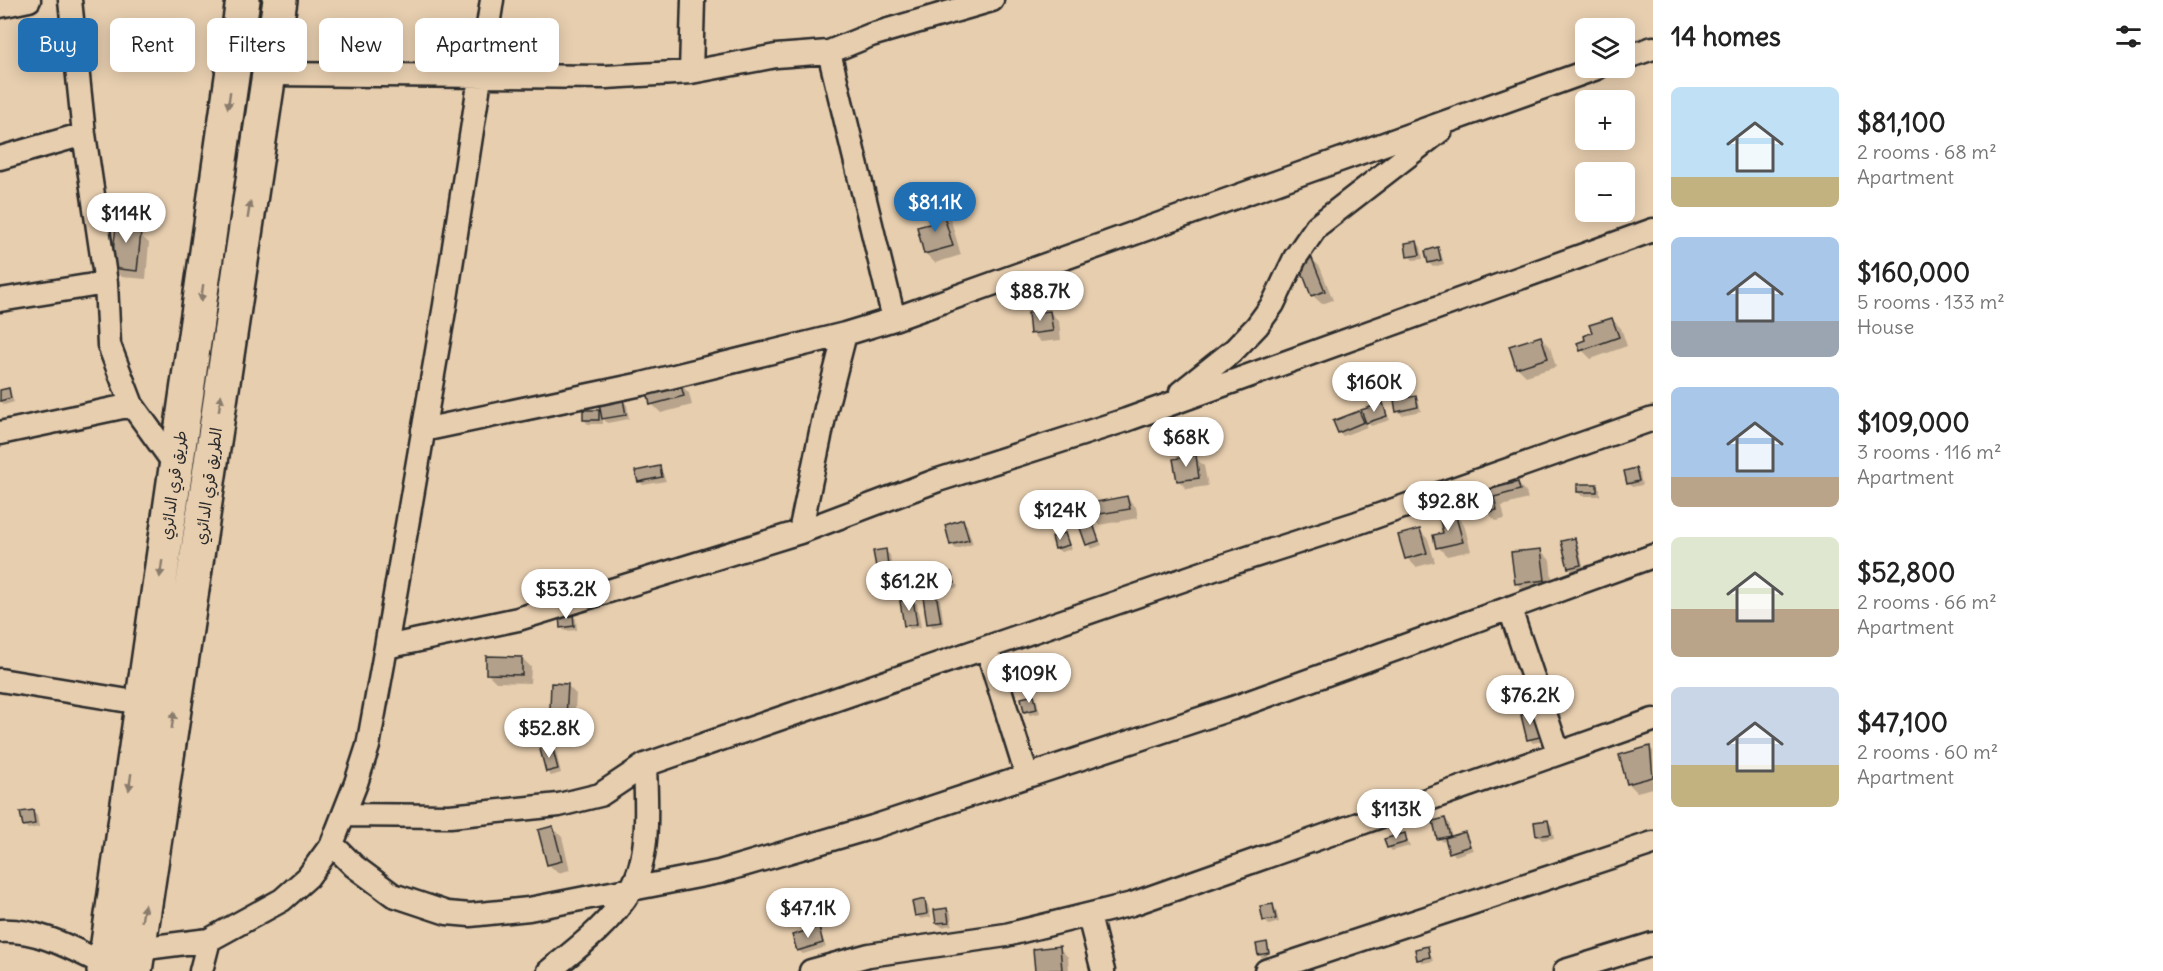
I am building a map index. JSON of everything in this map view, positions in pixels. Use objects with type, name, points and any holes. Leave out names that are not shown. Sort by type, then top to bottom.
[{"type":"highway","name":"طريق قري الدائري","points":[[120,964],[141,703],[243,0]]},
{"type":"highway","name":"الطريق قري الدائري","points":[[120,964],[280,0]]},
{"type":"street","points":[[0,6],[29,0]]},
{"type":"street","points":[[70,0],[84,134],[106,283],[109,345],[132,405],[176,466]]},
{"type":"street","points":[[0,931],[19,930],[120,964],[209,940],[282,900],[308,877],[333,844],[368,746],[423,430],[478,75],[492,0]]},
{"type":"street","points":[[691,72],[693,0]]},
{"type":"street","points":[[269,74],[606,77],[691,72],[776,56],[829,52],[871,35],[992,0]]},
{"type":"street","points":[[1635,54],[1653,48]]},
{"type":"street","points":[[829,52],[894,319]]},
{"type":"street","points":[[423,430],[642,384],[845,334],[894,319],[1575,76]]},
{"type":"street","points":[[1166,404],[1235,350],[1257,326],[1273,304],[1295,258],[1317,225],[1458,117]]},
{"type":"street","points":[[0,158],[84,134]]},
{"type":"street","points":[[386,647],[518,619],[800,532],[938,480],[1070,439],[1653,230]]},
{"type":"street","points":[[0,300],[106,283]]},
{"type":"street","points":[[800,532],[825,408],[845,334]]},
{"type":"street","points":[[0,433],[132,405]]},
{"type":"street","points":[[344,815],[450,816],[559,805],[600,795],[645,765],[1223,566],[1357,523],[1653,419]]},
{"type":"street","points":[[333,844],[354,866],[393,895],[447,913],[501,913],[708,874],[772,858],[1233,708],[1653,556]]},
{"type":"street","points":[[1510,609],[1558,752]]},
{"type":"street","points":[[987,648],[1027,776]]},
{"type":"street","points":[[0,680],[141,703]]},
{"type":"street","points":[[811,971],[869,956],[1006,935],[1089,916],[1190,886],[1558,752],[1653,720]]},
{"type":"street","points":[[549,971],[610,917],[633,887],[646,828],[645,765]]},
{"type":"street","points":[[1266,971],[1653,843]]},
{"type":"street","points":[[1089,916],[1103,971]]},
{"type":"street","points":[[201,971],[209,940]]},
{"type":"street","points":[[1565,971],[1653,944]]},
{"type":"building","points":[[941,206],[953,246],[924,254],[917,227],[933,223],[929,209]]},
{"type":"building","points":[[118,210],[132,212],[130,231],[141,232],[137,271],[111,268]]},
{"type":"building","points":[[1417,241],[1420,255],[1407,257],[1405,243]]},
{"type":"building","points":[[1438,247],[1441,260],[1428,263],[1425,251]]},
{"type":"building","points":[[1311,256],[1325,291],[1311,296],[1298,261]]},
{"type":"building","points":[[1050,311],[1053,331],[1030,334],[1028,313]]},
{"type":"building","points":[[1612,318],[1619,337],[1580,351],[1577,343],[1585,340],[1584,336],[1592,332],[1589,325]]},
{"type":"building","points":[[1541,336],[1548,358],[1516,368],[1509,346]]},
{"type":"building","points":[[680,382],[684,396],[650,405],[647,391]]},
{"type":"building","points":[[9,388],[11,398],[0,401],[0,390]]},
{"type":"building","points":[[1416,396],[1418,407],[1396,412],[1394,400]]},
{"type":"building","points":[[623,399],[626,415],[602,419],[599,403]]},
{"type":"building","points":[[1383,403],[1387,416],[1366,423],[1361,410]]},
{"type":"building","points":[[583,410],[599,410],[599,420],[583,420]]},
{"type":"building","points":[[1359,411],[1364,422],[1338,433],[1333,421]]},
{"type":"building","points":[[1196,455],[1199,478],[1177,481],[1173,459]]},
{"type":"building","points":[[660,466],[662,477],[638,482],[635,471]]},
{"type":"building","points":[[1636,468],[1639,481],[1627,484],[1624,471]]},
{"type":"building","points":[[1518,482],[1520,490],[1494,497],[1497,510],[1486,513],[1480,492]]},
{"type":"building","points":[[1577,484],[1597,484],[1597,492],[1577,492]]},
{"type":"building","points":[[1127,496],[1130,509],[1088,516],[1086,504]]},
{"type":"building","points":[[1085,509],[1085,522],[1070,522],[1069,510]]},
{"type":"building","points":[[1455,513],[1463,542],[1436,548],[1433,535],[1443,533],[1439,517]]},
{"type":"building","points":[[963,519],[969,540],[950,545],[945,525]]},
{"type":"building","points":[[1093,524],[1099,541],[1086,545],[1080,528]]},
{"type":"building","points":[[1420,529],[1427,553],[1405,559],[1398,535]]},
{"type":"building","points":[[1065,533],[1069,545],[1055,549],[1052,537]]},
{"type":"building","points":[[1575,538],[1581,565],[1568,568],[1561,541]]},
{"type":"building","points":[[886,549],[888,565],[876,567],[873,551]]},
{"type":"building","points":[[1541,549],[1545,580],[1515,584],[1511,552]]},
{"type":"building","points":[[951,572],[955,583],[936,588],[933,578]]},
{"type":"building","points":[[578,576],[579,588],[564,589],[563,578]]},
{"type":"building","points":[[936,593],[941,622],[927,624],[923,596]]},
{"type":"building","points":[[913,599],[917,624],[904,626],[900,601]]},
{"type":"building","points":[[573,613],[574,626],[560,628],[559,614]]},
{"type":"building","points":[[486,656],[522,657],[522,675],[486,674]]},
{"type":"building","points":[[551,683],[568,684],[565,734],[549,734]]},
{"type":"building","points":[[1034,695],[1037,709],[1024,712],[1021,698]]},
{"type":"building","points":[[1534,712],[1540,737],[1527,740],[1521,715]]},
{"type":"building","points":[[552,746],[558,769],[546,772],[540,749]]},
{"type":"building","points":[[1650,746],[1653,777],[1627,784],[1619,755]]},
{"type":"building","points":[[33,810],[35,824],[23,826],[20,812]]},
{"type":"building","points":[[1445,818],[1450,836],[1437,839],[1433,821]]},
{"type":"building","points":[[1548,820],[1551,834],[1536,836],[1534,822]]},
{"type":"building","points":[[553,826],[562,861],[547,865],[538,830]]},
{"type":"building","points":[[1465,832],[1470,846],[1449,853],[1445,838]]},
{"type":"building","points":[[1405,833],[1407,842],[1387,848],[1384,839]]},
{"type":"building","points":[[925,899],[927,914],[915,916],[912,902]]},
{"type":"building","points":[[1273,904],[1276,919],[1263,921],[1260,906]]},
{"type":"building","points":[[947,908],[949,922],[936,923],[934,910]]},
{"type":"building","points":[[819,927],[823,943],[797,951],[792,935]]},
{"type":"building","points":[[1267,942],[1269,953],[1258,955],[1256,944]]},
{"type":"building","points":[[1060,946],[1062,970],[1035,971],[1033,949]]},
{"type":"building","points":[[1428,946],[1430,957],[1417,960],[1415,949]]}]
